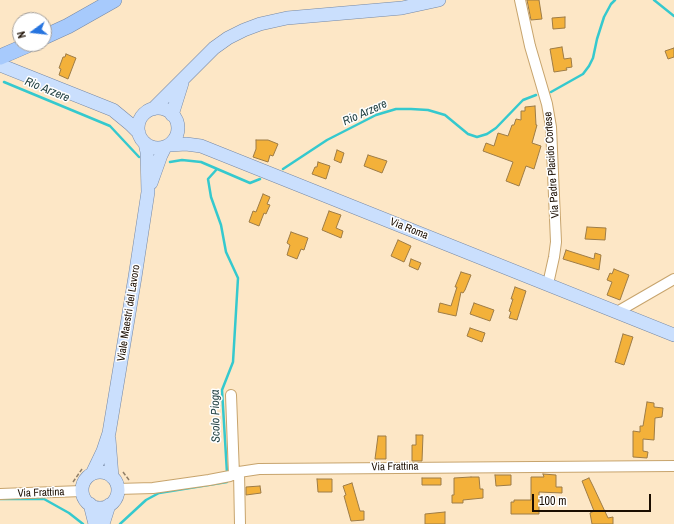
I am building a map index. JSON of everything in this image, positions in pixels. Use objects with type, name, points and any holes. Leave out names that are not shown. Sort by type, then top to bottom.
[{"type":"highway","points":[[96,11],[108,0]]},
{"type":"highway","points":[[52,34],[114,0]]},
{"type":"highway","points":[[96,11],[126,0]]},
{"type":"highway","points":[[0,56],[12,51]]},
{"type":"main road","points":[[142,138],[139,123],[149,112],[184,80],[196,65],[214,48],[228,38],[244,30],[260,24],[287,18],[402,8],[439,0]]},
{"type":"main road","points":[[0,65],[113,110],[130,124],[151,147],[158,148],[167,146],[174,140],[177,133],[175,121],[177,97],[184,80]]},
{"type":"main road","points":[[113,110],[149,112],[160,109],[166,111],[175,121]]},
{"type":"main road","name":"Via Roma","points":[[175,121],[201,146]]},
{"type":"main road","name":"Viale Maestri del Lavoro","points":[[142,138],[147,152],[148,192]]},
{"type":"main road","name":"Via Roma","points":[[167,146],[186,144],[201,146],[674,335]]},
{"type":"main road","name":"Viale Maestri del Lavoro","points":[[92,474],[103,451],[109,433],[148,192],[161,155],[167,146]]},
{"type":"main road","name":"Viale Maestri del Lavoro","points":[[109,433],[117,474]]},
{"type":"main road","points":[[99,472],[117,474],[117,489],[115,498],[108,505],[96,507],[86,501],[82,491],[84,481],[92,474],[99,472]]},
{"type":"main road","points":[[90,504],[95,524]]},
{"type":"main road","points":[[103,524],[108,505]]},
{"type":"street","name":"Via Padre Placido Cortese","points":[[520,0],[530,46],[547,104],[551,127],[556,242],[548,284]]},
{"type":"street","points":[[616,312],[674,279]]},
{"type":"street","points":[[231,395],[232,475],[240,524]]},
{"type":"street","name":"Via Frattina","points":[[117,489],[153,488],[259,469],[674,466]]},
{"type":"street","name":"Via Frattina","points":[[0,494],[82,491]]},
{"type":"path","points":[[117,474],[127,478],[133,483],[138,483],[138,489]]},
{"type":"building","points":[[527,0],[539,0],[542,19],[531,20]]},
{"type":"building","points":[[565,17],[565,28],[553,29],[552,18]]},
{"type":"building","points":[[562,47],[564,59],[571,58],[572,67],[566,68],[567,70],[554,72],[550,49]]},
{"type":"building","points":[[674,48],[674,57],[668,59],[665,51]]},
{"type":"building","points":[[66,54],[76,58],[68,79],[59,75],[61,69],[59,68],[63,57],[65,57]]},
{"type":"building","points":[[535,106],[537,125],[532,143],[541,146],[534,169],[526,166],[519,186],[506,181],[513,162],[483,151],[486,143],[494,146],[498,133],[508,136],[516,119],[521,120],[521,111],[525,111],[525,107]]},
{"type":"building","points":[[256,140],[268,140],[278,144],[273,156],[270,155],[268,162],[253,157],[256,149]]},
{"type":"building","points":[[337,150],[344,153],[341,163],[334,160]]},
{"type":"building","points":[[368,155],[387,161],[382,173],[364,166]]},
{"type":"building","points":[[318,162],[330,166],[326,179],[312,174],[315,167],[317,167]]},
{"type":"building","points":[[263,194],[270,197],[267,204],[270,205],[266,214],[264,213],[259,226],[249,222],[253,211],[256,212]]},
{"type":"building","points":[[329,211],[341,215],[336,228],[343,231],[341,238],[322,230]]},
{"type":"building","points":[[587,227],[606,228],[605,240],[585,239]]},
{"type":"building","points":[[291,232],[308,238],[304,250],[301,249],[297,259],[287,255],[290,245],[287,243]]},
{"type":"building","points":[[398,240],[411,246],[404,262],[391,256]]},
{"type":"building","points":[[566,250],[594,259],[595,253],[601,255],[599,270],[563,259]]},
{"type":"building","points":[[411,259],[421,263],[418,270],[409,266]]},
{"type":"building","points":[[614,269],[629,275],[620,300],[607,295],[612,282],[607,280],[610,273],[612,274]]},
{"type":"building","points":[[461,272],[471,275],[465,290],[463,293],[461,292],[456,316],[438,312],[440,303],[451,306],[457,287],[455,287]]},
{"type":"building","points":[[515,287],[526,291],[517,320],[509,318],[511,312],[509,311],[513,299],[511,299]]},
{"type":"building","points":[[474,303],[494,310],[490,321],[470,314]]},
{"type":"building","points":[[470,328],[485,333],[482,342],[467,336]]},
{"type":"building","points":[[623,334],[633,337],[624,365],[615,362]]},
{"type":"building","points":[[647,402],[654,403],[654,407],[663,408],[662,417],[655,418],[654,440],[643,439],[643,451],[648,452],[647,458],[633,457],[633,431],[640,432],[640,426],[643,426]]},
{"type":"building","points":[[416,435],[423,435],[422,461],[412,461],[412,445],[416,445]]},
{"type":"building","points":[[378,436],[386,436],[386,459],[375,459]]},
{"type":"building","points":[[543,474],[556,475],[556,487],[562,487],[562,493],[539,492],[539,514],[511,514],[511,502],[514,502],[514,500],[531,500],[531,477],[544,477]]},
{"type":"building","points":[[495,475],[511,475],[511,485],[496,486]]},
{"type":"building","points":[[479,477],[480,489],[483,489],[483,498],[463,500],[463,503],[452,503],[452,495],[454,495],[454,478]]},
{"type":"building","points":[[422,478],[441,478],[441,485],[422,485]]},
{"type":"building","points":[[589,478],[608,518],[613,517],[613,524],[592,524],[590,513],[594,511],[582,481]]},
{"type":"building","points":[[317,479],[332,479],[332,492],[318,492]]},
{"type":"building","points":[[352,483],[360,511],[364,511],[364,520],[351,521],[344,496],[346,495],[343,486]]},
{"type":"building","points":[[260,486],[261,493],[246,495],[246,487]]},
{"type":"building","points":[[445,512],[445,524],[425,524],[425,514]]},
{"type":"waterway","name":"Rio Arzere","points":[[551,92],[583,74],[589,66],[593,58],[604,17],[615,0]]},
{"type":"waterway","name":"Rio Arzere","points":[[654,0],[674,16]]},
{"type":"waterway","name":"Rio Arzere","points":[[4,82],[110,126],[139,157]]},
{"type":"waterway","name":"Rio Arzere","points":[[283,169],[327,140],[376,115],[396,109],[428,110],[445,115],[468,134],[477,137],[487,134],[496,128],[523,100],[536,95]]},
{"type":"waterway","name":"Scolo Pioga","points":[[170,162],[182,160],[201,162],[250,183],[260,179]]},
{"type":"waterway","name":"Scolo Pioga","points":[[217,169],[208,179],[211,197],[221,225],[226,252],[238,278],[233,362],[222,390],[227,473]]},
{"type":"waterway","name":"Scolo Pioga","points":[[120,524],[146,500],[159,493],[227,482],[227,478]]},
{"type":"waterway","name":"Scolo Pioga","points":[[0,499],[44,499],[69,513],[83,524]]}]
